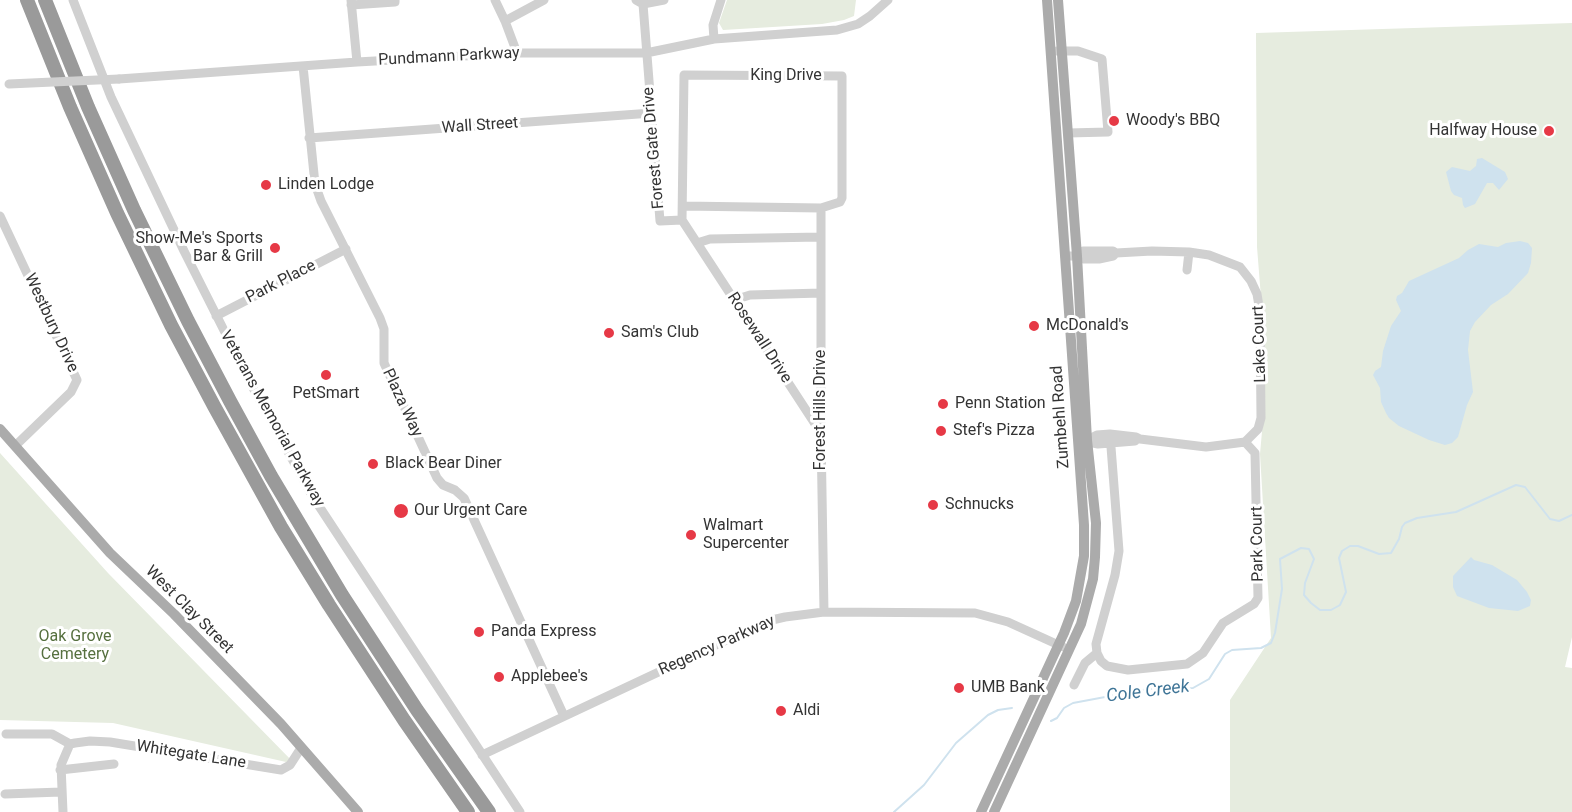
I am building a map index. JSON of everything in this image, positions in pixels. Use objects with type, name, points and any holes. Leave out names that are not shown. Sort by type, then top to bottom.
[{"type":"highway","points":[[27,0],[112,202],[166,315],[214,406],[281,527],[328,605],[468,812]]},
{"type":"highway","points":[[45,0],[88,107],[134,210],[188,321],[271,476],[342,595],[417,711],[489,812]]},
{"type":"main road","name":"Zumbehl Road","points":[[1047,0],[1068,133],[1071,256]]},
{"type":"main road","name":"Zumbehl Road","points":[[994,812],[1076,602],[1084,556],[1082,441],[1056,51],[1058,0]]},
{"type":"main road","name":"West Clay Street","points":[[0,429],[110,553],[174,614],[275,717],[358,812]]},
{"type":"main road","name":"Zumbehl Road","points":[[981,812],[1070,650],[1083,616],[1093,579],[1096,523],[1082,441]]},
{"type":"street","name":"Veterans Memorial Parkway","points":[[73,0],[111,97],[216,316],[313,497],[520,812]]},
{"type":"street","points":[[357,62],[351,3],[395,2],[395,0]]},
{"type":"street","points":[[495,0],[506,21],[517,53]]},
{"type":"street","points":[[506,21],[544,0]]},
{"type":"street","points":[[640,2],[664,0]]},
{"type":"street","points":[[714,39],[713,25],[721,0]]},
{"type":"street","name":"Pundmann Parkway","points":[[5,85],[517,53],[646,52],[714,39],[837,30],[858,24],[881,8],[888,0]]},
{"type":"street","name":"Forest Gate Drive","points":[[640,2],[652,113],[660,221],[682,220]]},
{"type":"street","points":[[1056,51],[1078,51],[1102,59],[1108,132],[1068,133]]},
{"type":"street","name":"Plaza Way","points":[[303,66],[315,184],[321,201],[382,324],[384,363],[437,478],[443,485],[455,490],[464,498],[564,716]]},
{"type":"street","name":"King Drive","points":[[683,206],[684,75],[843,76],[842,198],[836,204],[820,208]]},
{"type":"street","name":"Wall Street","points":[[309,138],[652,113]]},
{"type":"street","points":[[682,220],[683,206],[820,208]]},
{"type":"street","name":"Forest Hills Drive","points":[[820,208],[825,612]]},
{"type":"street","name":"Westbury Drive","points":[[0,216],[77,380],[71,392],[15,446]]},
{"type":"street","name":"Rosewall Drive","points":[[682,220],[821,433]]},
{"type":"street","points":[[697,243],[710,239],[820,237]]},
{"type":"street","name":"Park Place","points":[[216,316],[346,249]]},
{"type":"street","points":[[1187,270],[1189,252]]},
{"type":"street","name":"Lake Court","points":[[1071,256],[1099,259],[1113,256],[1116,253],[1189,252],[1209,255],[1240,267],[1251,281],[1257,294],[1260,312],[1261,418],[1258,429],[1245,442]]},
{"type":"street","points":[[734,300],[750,295],[821,293]]},
{"type":"street","points":[[1082,441],[1097,435],[1135,442],[1140,440],[1206,447],[1245,442]]},
{"type":"street","points":[[1074,685],[1085,663],[1096,653],[1096,644],[1115,575],[1119,551],[1110,438]]},
{"type":"street","name":"Park Court","points":[[1096,653],[1107,666],[1128,670],[1187,664],[1203,653],[1223,623],[1254,604],[1258,598],[1256,464],[1255,453],[1245,442]]},
{"type":"street","name":"Regency Parkway","points":[[482,755],[772,620],[825,612],[975,613],[1008,622],[1070,650]]},
{"type":"street","name":"Whitegate Lane","points":[[6,734],[52,734],[70,744],[90,741],[110,742],[281,770],[286,768],[302,748]]},
{"type":"street","points":[[63,812],[60,770],[70,744]]},
{"type":"street","name":"Whitegate Lane","points":[[60,770],[114,764]]},
{"type":"street","points":[[5,794],[61,792]]},
{"type":"green space","points":[[727,0],[856,0],[854,16],[844,20],[822,24],[723,30],[719,23]]},
{"type":"green space","points":[[1572,23],[1572,637],[1565,667],[1572,668],[1572,812],[1230,812],[1230,700],[1271,638],[1260,454],[1265,398],[1265,348],[1257,247],[1256,33]]},
{"type":"green space","name":"Oak Grove Cemetery","points":[[0,453],[108,573],[295,764],[113,723],[0,720]]},
{"type":"water","points":[[1482,158],[1505,172],[1508,179],[1499,190],[1493,183],[1487,183],[1475,204],[1465,208],[1462,198],[1451,191],[1446,172],[1452,167],[1470,171],[1476,166],[1477,159]]},
{"type":"water","points":[[1520,241],[1528,243],[1532,248],[1528,273],[1508,294],[1491,305],[1470,331],[1468,350],[1473,392],[1458,437],[1452,443],[1445,445],[1399,426],[1386,413],[1381,402],[1380,388],[1373,375],[1381,367],[1383,351],[1391,326],[1401,311],[1396,300],[1397,296],[1402,293],[1409,281],[1459,258],[1479,244],[1498,247]]},
{"type":"water","points":[[1471,557],[1492,565],[1517,580],[1531,600],[1530,606],[1518,611],[1489,608],[1457,596],[1453,587],[1453,576]]},
{"type":"waterway","name":"Cole Creek","points":[[1051,721],[1057,718],[1064,708],[1073,703],[1148,689],[1193,688],[1209,679],[1225,654],[1232,650],[1261,648],[1271,643],[1275,633],[1282,589],[1280,559],[1301,548],[1309,549],[1314,559],[1305,583],[1304,595],[1320,610],[1331,610],[1340,605],[1346,592],[1339,558],[1342,551],[1350,546],[1358,546],[1379,554],[1391,553],[1399,539],[1402,527],[1405,523],[1417,518],[1456,512],[1516,485],[1525,487],[1550,519],[1559,521],[1572,515]]},
{"type":"waterway","name":"Cole Creek","points":[[894,812],[924,785],[956,743],[988,715],[998,710],[1012,708]]},
{"type":"place","name":"Woody's BBQ","points":[[1114,121]]},
{"type":"place","name":"Halfway House","points":[[1549,131]]},
{"type":"place","name":"Linden Lodge","points":[[266,185]]},
{"type":"place","name":"Show-Me's Sports Bar & Grill","points":[[275,248]]},
{"type":"place","name":"McDonald's","points":[[1034,326]]},
{"type":"place","name":"Sam's Club","points":[[609,333]]},
{"type":"place","name":"PetSmart","points":[[326,375]]},
{"type":"place","name":"Penn Station","points":[[943,404]]},
{"type":"place","name":"Stef's Pizza","points":[[941,431]]},
{"type":"place","name":"Black Bear Diner","points":[[373,464]]},
{"type":"place","name":"Schnucks","points":[[933,505]]},
{"type":"place","name":"Our Urgent Care","points":[[401,511]]},
{"type":"place","name":"Walmart Supercenter","points":[[691,535]]},
{"type":"place","name":"Panda Express","points":[[479,632]]},
{"type":"place","name":"Applebee's","points":[[499,677]]},
{"type":"place","name":"UMB Bank","points":[[959,688]]},
{"type":"place","name":"Aldi","points":[[781,711]]}]
